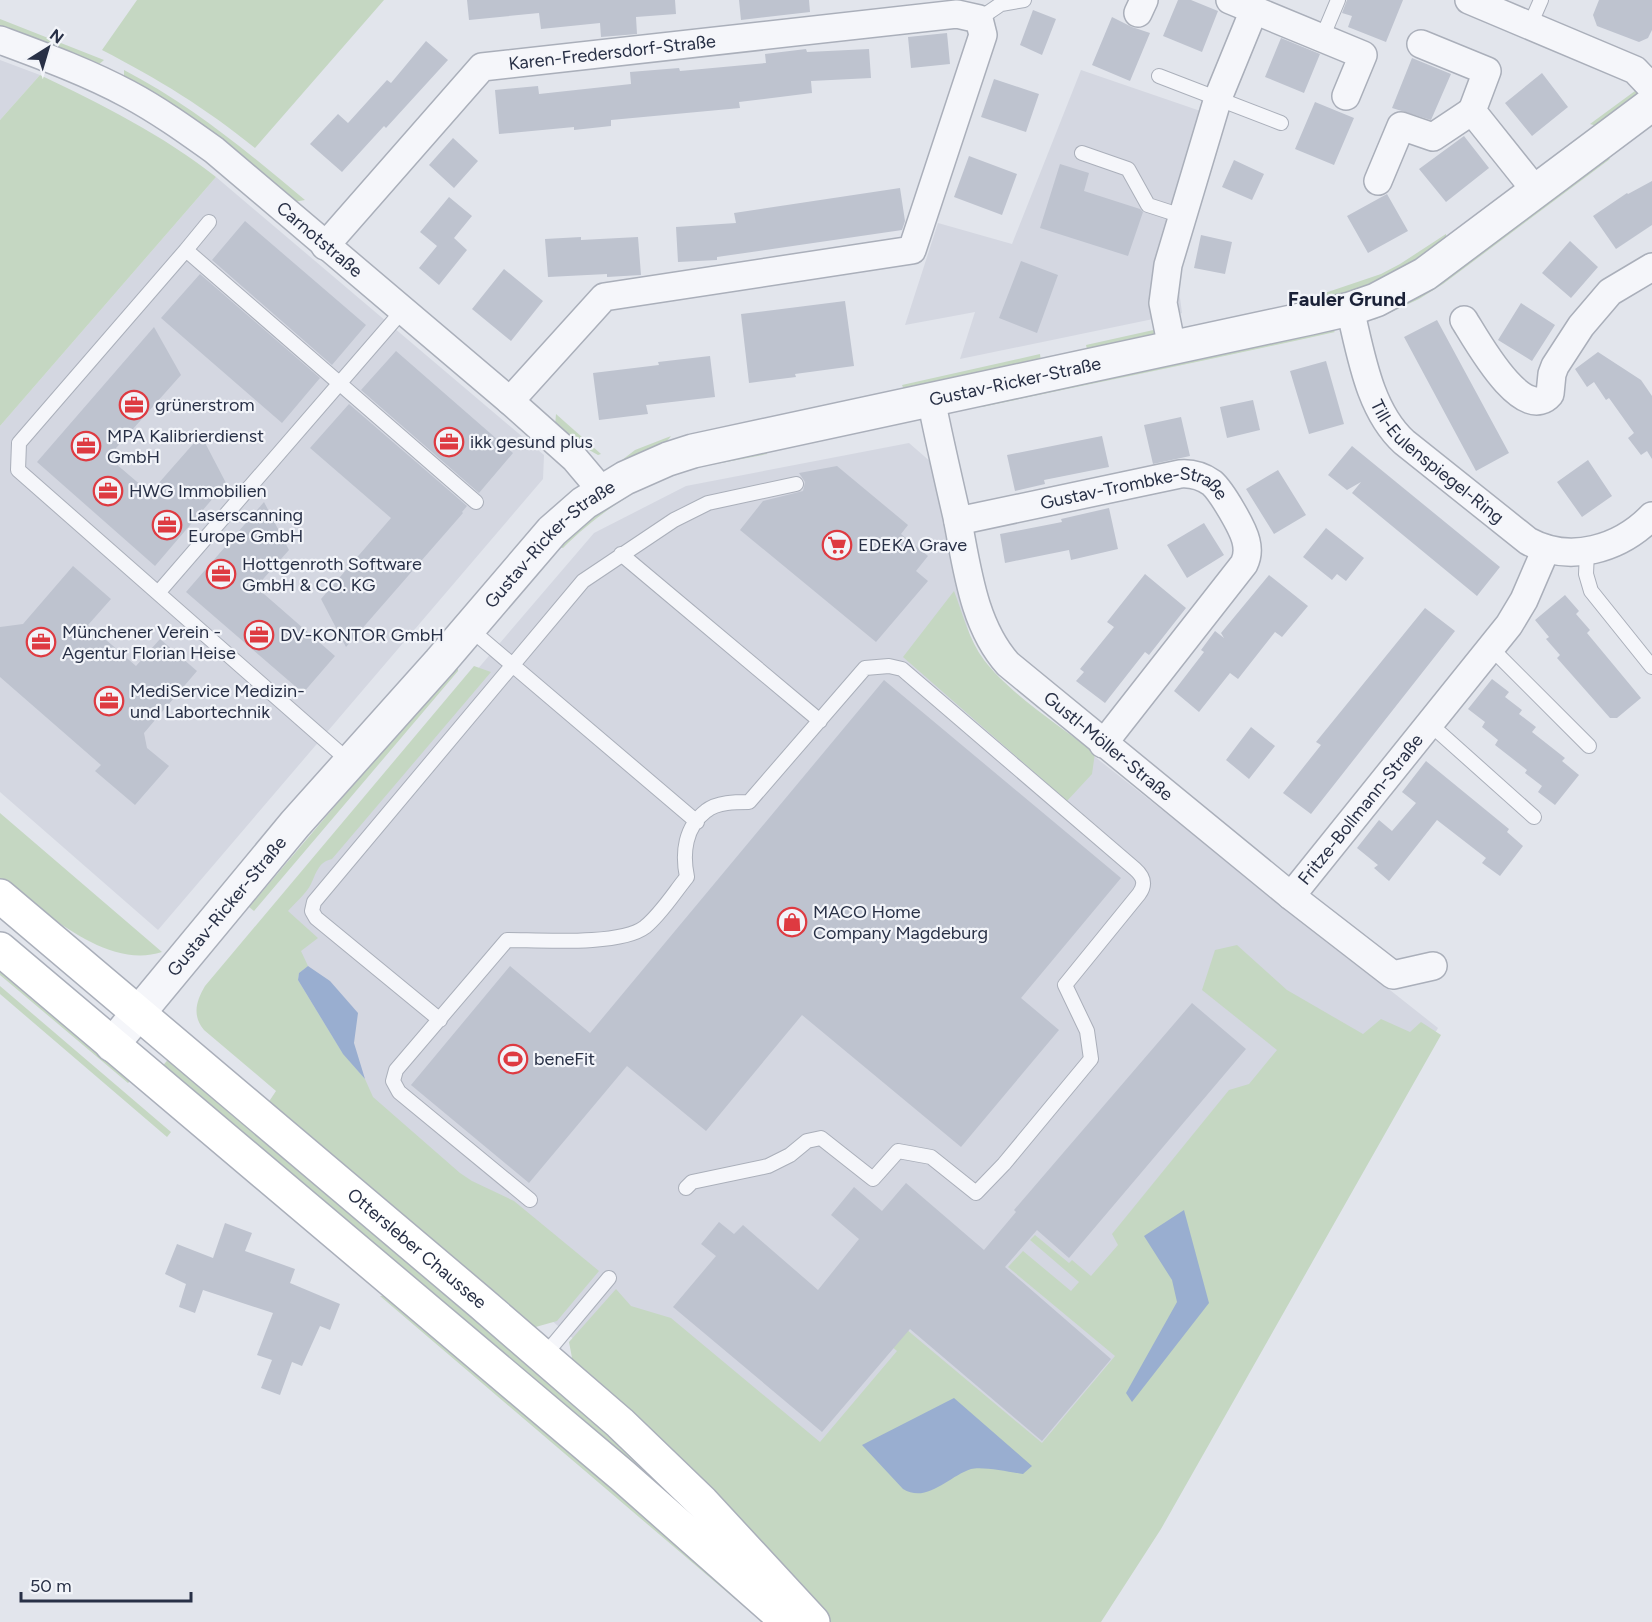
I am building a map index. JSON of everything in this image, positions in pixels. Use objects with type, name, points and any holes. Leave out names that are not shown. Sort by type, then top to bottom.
[{"type":"main road","name":"Ottersleber Chaussee","points":[[0,896],[543,1357],[669,1469],[813,1622]]},
{"type":"main road","points":[[0,949],[623,1476],[789,1622]]},
{"type":"street","points":[[1469,0],[1635,70],[1652,88]]},
{"type":"street","points":[[1172,348],[1163,303],[1168,265],[1218,98],[1242,5],[1363,55],[1346,96]]},
{"type":"street","name":"Karen-Fredersdorf-Straße","points":[[325,246],[482,67],[957,14],[978,19]]},
{"type":"street","points":[[510,400],[604,297],[912,250],[983,35],[978,19]]},
{"type":"street","name":"Carnotstraße","points":[[0,40],[88,75],[151,107],[214,150],[510,400],[575,459],[602,491]]},
{"type":"street","points":[[1378,181],[1401,126],[1433,137],[1472,111],[1486,71],[1421,44]]},
{"type":"street","name":"Gustav-Ricker-Straße","points":[[112,1045],[272,851],[552,531],[567,516],[602,491],[637,471],[693,452],[1350,309],[1388,294],[1425,274],[1652,104]]},
{"type":"street","points":[[1472,111],[1536,191]]},
{"type":"street","points":[[1464,320],[1490,361],[1512,387],[1532,400],[1543,400],[1550,394],[1552,374],[1559,358],[1587,317],[1610,292],[1652,267]]},
{"type":"street","name":"Till-Eulenspiegel-Ring","points":[[1350,309],[1374,396],[1389,427],[1404,442],[1528,541],[1546,549],[1571,554],[1587,552],[1633,533],[1652,516]]},
{"type":"street","name":"Gustl-Möller-Straße","points":[[931,399],[978,609],[988,636],[997,651],[1016,672],[1103,744],[1393,975],[1433,966]]},
{"type":"street","name":"Gustav-Trombke-Straße","points":[[957,521],[1180,474],[1199,476],[1210,482],[1218,491],[1245,536],[1248,553],[1245,564],[1103,744]]},
{"type":"street","name":"Fritze-Bollmann-Straße","points":[[1291,896],[1509,625],[1524,600],[1546,549]]},
{"type":"lane","points":[[978,19],[1000,4],[1024,0]]},
{"type":"lane","points":[[1322,38],[1338,0]]},
{"type":"lane","points":[[1530,25],[1540,0]]},
{"type":"lane","points":[[1159,76],[1281,123]]},
{"type":"lane","points":[[1082,153],[1128,169],[1148,205],[1182,216]]},
{"type":"lane","points":[[209,222],[19,443],[18,470],[350,762]]},
{"type":"lane","points":[[186,250],[476,502]]},
{"type":"lane","points":[[158,593],[403,310]]},
{"type":"lane","points":[[440,1020],[316,918],[312,908],[315,902],[583,581],[674,520],[708,503],[796,484]]},
{"type":"lane","points":[[1587,552],[1586,574],[1591,591],[1652,667]]},
{"type":"lane","points":[[621,554],[820,721]]},
{"type":"lane","points":[[469,628],[697,822]]},
{"type":"lane","points":[[1491,648],[1589,746]]},
{"type":"lane","points":[[530,1200],[402,1095],[394,1084],[393,1077],[396,1070],[507,940],[591,940],[629,935],[645,927],[687,877],[684,848],[689,834],[706,810],[726,804],[749,802],[865,668],[889,666],[902,669],[1142,877],[1143,888],[1065,985],[1087,1031],[1091,1059],[1004,1164],[976,1193],[931,1157],[898,1151],[873,1179],[821,1138],[807,1141],[790,1155],[768,1166],[692,1182],[686,1188]]},
{"type":"lane","name":"Fritze-Bollmann-Straße","points":[[1431,724],[1534,816]]},
{"type":"lane","points":[[543,1357],[609,1278]]},
{"type":"shaded area","points":[[0,60],[40,75],[0,120]]},
{"type":"shaded area","points":[[1081,70],[1218,117],[1184,235],[1178,283],[1182,313],[960,359],[975,312],[905,325],[938,223],[1012,244]]},
{"type":"shaded area","points":[[216,177],[544,455],[543,479],[158,930],[0,792],[0,426]]},
{"type":"shaded area","points":[[909,443],[932,463],[971,643],[999,681],[1438,1028],[1086,1622],[863,1622],[700,1445],[206,1031],[205,988],[594,533],[686,486]]},
{"type":"green space","points":[[137,0],[384,0],[255,148],[181,95],[102,50]]},
{"type":"green space","points":[[0,19],[104,60],[97,66],[0,28]]},
{"type":"green space","points":[[124,70],[196,114],[305,200],[294,202],[124,79]]},
{"type":"green space","points":[[40,75],[153,134],[216,177],[0,426],[0,120]]},
{"type":"green space","points":[[1639,88],[1641,96],[1600,127],[1590,124]]},
{"type":"green space","points":[[1607,154],[1610,159],[1443,284],[1419,299],[1374,320],[1381,312]]},
{"type":"green space","points":[[1446,234],[1446,242],[1388,280],[1325,301],[1316,296],[1381,274]]},
{"type":"green space","points":[[1158,329],[1153,338],[1088,353],[1086,345]]},
{"type":"green space","points":[[1333,330],[1335,332],[1203,361],[981,406]]},
{"type":"green space","points":[[1040,354],[1041,362],[905,392],[902,385]]},
{"type":"green space","points":[[556,414],[601,454],[598,455],[575,442],[555,426]]},
{"type":"green space","points":[[671,436],[656,449],[622,460],[635,450]]},
{"type":"green space","points":[[765,448],[767,454],[692,469],[649,485],[618,503],[588,525],[563,548],[559,547],[589,517],[655,477]]},
{"type":"green space","points":[[954,591],[974,644],[984,660],[1007,685],[1095,753],[1092,774],[1067,801],[903,657]]},
{"type":"green space","points":[[458,665],[458,671],[254,911],[249,907],[449,672]]},
{"type":"green space","points":[[474,666],[491,672],[332,859],[321,866],[306,891],[288,911],[318,938],[301,951],[308,966],[299,973],[298,980],[342,1052],[365,1079],[373,1097],[460,1173],[514,1201],[599,1271],[557,1321],[532,1328],[266,1106],[276,1091],[204,1030],[197,1014],[199,997],[205,986]]},
{"type":"green space","points":[[0,813],[162,952],[132,955],[102,947],[73,932],[47,914],[40,914],[0,880]]},
{"type":"green space","points":[[1237,945],[1287,990],[1363,1034],[1381,1019],[1410,1032],[1421,1022],[1441,1035],[1161,1529],[1101,1622],[825,1622],[573,1363],[569,1342],[616,1289],[631,1306],[671,1318],[820,1442],[897,1351],[835,1299],[850,1282],[1042,1443],[1115,1356],[1008,1267],[1023,1251],[1071,1291],[1079,1282],[1030,1240],[1035,1235],[1069,1263],[1072,1260],[1091,1276],[1118,1245],[1112,1234],[1229,1090],[1249,1084],[1277,1050],[1202,990],[1215,950]]},
{"type":"green space","points":[[0,964],[134,1077],[128,1083],[0,975]]},
{"type":"green space","points":[[0,986],[171,1132],[167,1137],[0,994]]},
{"type":"green space","points":[[171,1056],[558,1385],[764,1583],[160,1069]]},
{"type":"green space","points":[[380,1296],[392,1296],[775,1622],[762,1622]]},
{"type":"water","points":[[308,966],[330,981],[358,1013],[354,1043],[365,1079],[343,1054],[298,980],[299,973]]},
{"type":"water","points":[[1184,1210],[1209,1303],[1132,1402],[1126,1393],[1177,1302],[1172,1280],[1144,1236]]},
{"type":"water","points":[[954,1398],[1032,1466],[1023,1474],[976,1468],[963,1472],[929,1491],[912,1493],[903,1489],[862,1445]]},
{"type":"building","points":[[467,0],[675,0],[676,14],[636,17],[637,34],[601,37],[600,23],[541,29],[539,13],[469,20]]},
{"type":"building","points":[[739,0],[809,0],[810,12],[741,20]]},
{"type":"building","points":[[1178,0],[1191,0],[1218,11],[1202,52],[1163,36]]},
{"type":"building","points":[[1347,0],[1403,0],[1386,42],[1348,27],[1352,16],[1342,13]]},
{"type":"building","points":[[1599,0],[1652,0],[1652,30],[1648,38],[1639,42],[1597,26],[1593,15]]},
{"type":"building","points":[[1033,10],[1056,19],[1042,55],[1020,45]]},
{"type":"building","points":[[1112,17],[1150,33],[1130,81],[1092,65]]},
{"type":"building","points":[[947,33],[950,64],[911,68],[908,37]]},
{"type":"building","points":[[1281,38],[1320,54],[1304,93],[1265,77]]},
{"type":"building","points":[[426,41],[448,60],[342,172],[310,144],[338,114],[348,123],[387,80],[391,83]]},
{"type":"building","points":[[806,49],[807,52],[869,49],[871,78],[811,81],[812,93],[739,102],[740,108],[611,120],[611,126],[574,130],[574,127],[499,134],[495,90],[538,86],[539,94],[631,84],[630,72],[679,68],[680,71],[766,63],[765,54]]},
{"type":"building","points":[[1412,58],[1451,74],[1431,120],[1392,108]]},
{"type":"building","points":[[1542,73],[1568,107],[1532,136],[1505,103]]},
{"type":"building","points":[[994,79],[1039,94],[1026,132],[981,117]]},
{"type":"building","points":[[1315,102],[1354,118],[1334,165],[1295,149]]},
{"type":"building","points":[[1464,136],[1489,168],[1446,202],[1419,169]]},
{"type":"building","points":[[453,138],[478,161],[454,188],[429,165]]},
{"type":"building","points":[[969,156],[1017,174],[1002,215],[954,197]]},
{"type":"building","points":[[1234,160],[1264,174],[1252,200],[1222,187]]},
{"type":"building","points":[[1060,164],[1089,173],[1084,191],[1140,209],[1143,212],[1128,256],[1040,228]]},
{"type":"building","points":[[1652,181],[1652,225],[1616,249],[1593,216],[1627,193]]},
{"type":"building","points":[[900,188],[905,221],[902,230],[717,257],[717,260],[678,262],[676,227],[736,223],[734,213]]},
{"type":"building","points":[[1387,194],[1408,231],[1368,253],[1347,216]]},
{"type":"building","points":[[449,197],[472,216],[454,238],[467,250],[439,285],[419,268],[437,246],[420,232]]},
{"type":"building","points":[[245,221],[366,325],[332,365],[212,260]]},
{"type":"building","points":[[1201,235],[1232,242],[1225,274],[1194,268]]},
{"type":"building","points":[[581,237],[581,240],[638,237],[641,275],[548,277],[545,239]]},
{"type":"building","points":[[1570,241],[1598,267],[1571,298],[1542,273]]},
{"type":"building","points":[[1021,261],[1058,275],[1037,333],[999,318]]},
{"type":"building","points":[[504,269],[543,301],[511,341],[472,309]]},
{"type":"building","points":[[200,274],[320,378],[282,423],[161,318]]},
{"type":"building","points":[[845,301],[854,366],[749,383],[741,314]]},
{"type":"building","points":[[1521,303],[1555,325],[1532,361],[1498,340]]},
{"type":"building","points":[[1437,320],[1509,453],[1476,471],[1404,337]]},
{"type":"building","points":[[154,327],[181,375],[108,457],[150,493],[201,435],[226,483],[155,566],[37,462]]},
{"type":"building","points":[[396,351],[513,453],[479,493],[361,390]]},
{"type":"building","points":[[1598,352],[1641,380],[1652,396],[1652,459],[1647,451],[1641,455],[1628,438],[1634,433],[1609,398],[1606,400],[1594,382],[1587,387],[1575,369]]},
{"type":"building","points":[[710,356],[715,397],[646,405],[648,414],[599,420],[593,373]]},
{"type":"building","points":[[1326,361],[1344,424],[1309,434],[1290,371]]},
{"type":"building","points":[[1253,400],[1260,430],[1227,438],[1220,407]]},
{"type":"building","points":[[349,404],[467,506],[346,647],[321,599],[391,518],[310,448]]},
{"type":"building","points":[[1181,417],[1190,456],[1153,464],[1144,425]]},
{"type":"building","points":[[1102,436],[1109,467],[1044,480],[1045,484],[1015,491],[1007,455]]},
{"type":"building","points":[[1352,446],[1500,567],[1477,596],[1352,493],[1361,482],[1347,490],[1328,475]]},
{"type":"building","points":[[1588,460],[1612,496],[1582,517],[1557,482]]},
{"type":"building","name":"EDEKA Grave","points":[[837,466],[908,525],[901,534],[928,556],[916,571],[928,581],[876,642],[740,530],[763,501],[803,491],[805,482],[799,473]]},
{"type":"building","points":[[1278,470],[1306,515],[1274,534],[1246,489]]},
{"type":"building","points":[[264,502],[289,550],[256,587],[335,656],[303,693],[186,592]]},
{"type":"building","points":[[1109,508],[1118,549],[1071,560],[1069,550],[1005,563],[1000,534],[1062,522],[1061,519]]},
{"type":"building","points":[[1204,523],[1224,555],[1187,578],[1167,545]]},
{"type":"building","points":[[1326,528],[1364,558],[1346,581],[1337,574],[1332,580],[1303,557]]},
{"type":"building","points":[[73,566],[111,599],[88,625],[136,666],[160,639],[197,671],[144,733],[147,748],[169,766],[135,805],[95,771],[101,765],[0,677],[0,627],[23,624]]},
{"type":"building","points":[[1145,574],[1186,608],[1149,655],[1145,652],[1105,703],[1076,681],[1084,672],[1080,669],[1114,627],[1107,622]]},
{"type":"building","points":[[1269,575],[1308,606],[1282,637],[1275,632],[1238,679],[1230,673],[1199,712],[1174,691],[1204,652],[1201,650],[1215,631],[1224,638],[1221,633]]},
{"type":"building","points":[[1565,595],[1579,611],[1576,614],[1590,630],[1587,633],[1641,698],[1617,718],[1610,718],[1557,658],[1560,655],[1546,639],[1549,637],[1535,620]]},
{"type":"building","points":[[1425,608],[1455,631],[1311,814],[1283,793],[1321,745],[1316,742]]},
{"type":"building","points":[[1492,679],[1509,692],[1505,697],[1522,710],[1519,714],[1536,727],[1532,732],[1565,758],[1562,761],[1579,775],[1555,805],[1538,792],[1542,786],[1525,773],[1527,770],[1495,745],[1498,740],[1482,727],[1485,722],[1468,709]]},
{"type":"building","points":[[884,680],[1121,878],[1021,998],[1059,1030],[961,1147],[802,1015],[706,1131],[627,1066],[529,1183],[411,1085],[510,966],[590,1033]]},
{"type":"building","points":[[1251,727],[1275,746],[1249,779],[1226,760]]},
{"type":"building","points":[[1426,761],[1509,829],[1507,832],[1523,846],[1500,876],[1482,863],[1486,858],[1437,820],[1389,881],[1374,868],[1378,865],[1357,848],[1379,820],[1392,831],[1416,803],[1402,792]]},
{"type":"building","points":[[1192,1003],[1246,1049],[1069,1258],[1037,1230],[1005,1267],[1111,1359],[1042,1441],[910,1329],[822,1432],[673,1307],[716,1256],[701,1244],[719,1222],[734,1234],[743,1225],[818,1290],[859,1239],[831,1215],[854,1187],[882,1211],[906,1183],[984,1250],[1016,1212],[1014,1210]]},
{"type":"building","points":[[225,1223],[252,1233],[245,1251],[295,1269],[290,1283],[340,1304],[330,1330],[320,1326],[302,1366],[292,1362],[280,1395],[261,1388],[272,1360],[257,1355],[273,1313],[203,1290],[195,1313],[179,1307],[186,1284],[165,1274],[177,1244],[213,1258]]},
{"type":"place","name":"grünerstrom","points":[[134,405]]},
{"type":"place","name":"ikk gesund plus","points":[[449,442]]},
{"type":"place","name":"MPA Kalibrierdienst GmbH","points":[[86,446]]},
{"type":"place","name":"HWG Immobilien","points":[[108,491]]},
{"type":"place","name":"Laserscanning Europe GmbH","points":[[167,525]]},
{"type":"place","name":"EDEKA Grave","points":[[837,545]]},
{"type":"place","name":"Hottgenroth Software GmbH & CO. KG","points":[[221,574]]},
{"type":"place","name":"DV-KONTOR GmbH","points":[[259,635]]},
{"type":"place","name":"Münchener Verein - Agentur Florian Heise","points":[[41,642]]},
{"type":"place","name":"MediService Medizin- und Labortechnik","points":[[109,701]]},
{"type":"place","name":"MACO Home Company Magdeburg","points":[[792,922]]},
{"type":"place","name":"beneFit","points":[[513,1059]]},
{"type":"district","name":"Fauler Grund","points":[[1347,299]]}]
